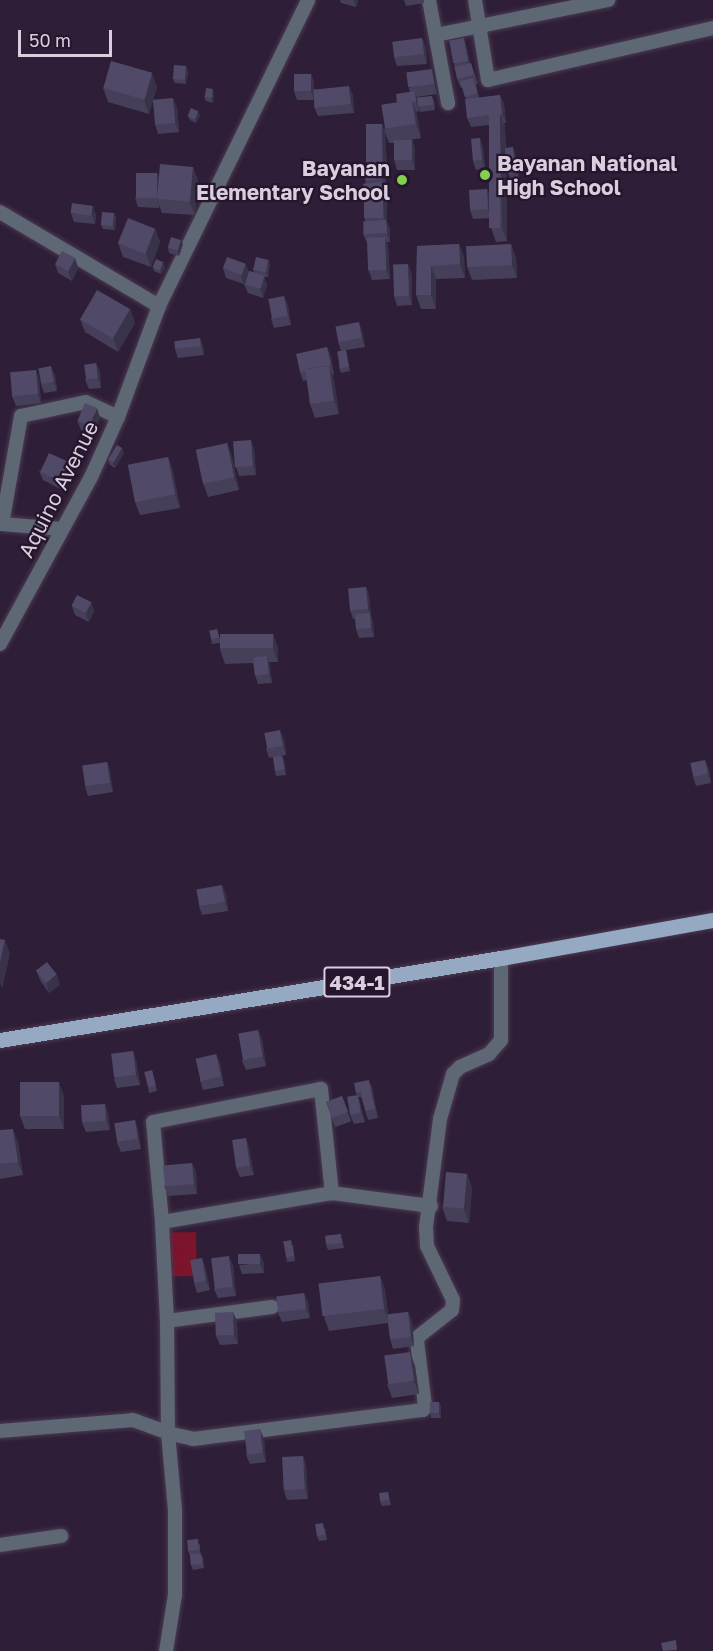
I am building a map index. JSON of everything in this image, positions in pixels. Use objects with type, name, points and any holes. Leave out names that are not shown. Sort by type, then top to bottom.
[{"type":"main road","name":"434-1","points":[[0,1040],[501,958],[713,920]]},
{"type":"street","name":"Aquino Avenue","points":[[0,644],[92,475],[118,417],[159,306],[308,0]]},
{"type":"street","points":[[429,0],[448,104]]},
{"type":"street","points":[[476,0],[488,80],[713,28]]},
{"type":"street","points":[[436,35],[480,28],[608,0]]},
{"type":"street","points":[[0,212],[159,306]]},
{"type":"street","points":[[62,529],[2,524],[21,416],[86,402],[118,417]]},
{"type":"street","points":[[0,1431],[133,1420],[168,1433],[193,1438],[423,1410],[425,1406],[417,1341],[419,1336],[452,1311],[453,1300],[427,1246],[426,1227],[431,1206],[440,1119],[453,1074],[460,1067],[489,1054],[501,1041],[501,958]]},
{"type":"street","points":[[166,1651],[175,1595],[175,1510],[168,1433],[167,1321],[162,1222],[153,1122],[321,1089],[332,1193]]},
{"type":"street","points":[[162,1222],[332,1193],[431,1206]]},
{"type":"street","points":[[167,1321],[272,1306]]},
{"type":"street","points":[[0,1545],[61,1536]]},
{"type":"shaded area","points":[[170,1232],[196,1232],[197,1276],[171,1276]]},
{"type":"building","points":[[422,38],[424,54],[394,58],[392,42]]},
{"type":"building","points":[[464,38],[468,61],[453,63],[449,41]]},
{"type":"building","points":[[111,61],[152,73],[145,100],[103,88]]},
{"type":"building","points":[[471,63],[474,75],[457,79],[455,67]]},
{"type":"building","points":[[174,65],[186,66],[185,80],[173,79]]},
{"type":"building","points":[[432,69],[434,84],[408,87],[406,73]]},
{"type":"building","points":[[294,74],[311,74],[311,91],[294,91]]},
{"type":"building","points":[[473,78],[477,93],[465,97],[460,81]]},
{"type":"building","points":[[349,86],[351,104],[315,108],[313,90]]},
{"type":"building","points":[[206,88],[213,89],[212,98],[205,97]]},
{"type":"building","points":[[415,91],[416,102],[412,100],[397,103],[396,94]]},
{"type":"building","points":[[500,95],[502,114],[489,113],[489,115],[467,118],[465,99]]},
{"type":"building","points":[[432,96],[433,105],[418,107],[417,98]]},
{"type":"building","points":[[173,98],[175,123],[155,125],[153,100]]},
{"type":"building","points":[[412,100],[416,124],[385,129],[381,105]]},
{"type":"building","points":[[191,108],[198,111],[195,119],[187,116]]},
{"type":"building","points":[[489,113],[500,113],[500,228],[489,228]]},
{"type":"building","points":[[366,124],[382,124],[382,162],[366,162]]},
{"type":"building","points":[[480,138],[482,160],[473,161],[471,139]]},
{"type":"building","points":[[394,140],[412,140],[412,160],[394,160]]},
{"type":"building","points":[[513,147],[516,169],[507,171],[505,148]]},
{"type":"building","points":[[160,164],[193,167],[190,202],[157,199]]},
{"type":"building","points":[[382,164],[383,179],[365,180],[364,165]]},
{"type":"building","points":[[136,173],[157,173],[157,198],[136,198]]},
{"type":"building","points":[[382,182],[383,193],[364,195],[363,184]]},
{"type":"building","points":[[487,189],[488,209],[470,210],[469,190]]},
{"type":"building","points":[[364,196],[383,196],[383,218],[364,218]]},
{"type":"building","points":[[72,203],[93,206],[91,216],[71,213]]},
{"type":"building","points":[[102,212],[114,213],[113,226],[101,225]]},
{"type":"building","points":[[128,218],[155,229],[145,254],[118,243]]},
{"type":"building","points":[[386,220],[387,233],[364,235],[363,222]]},
{"type":"building","points":[[171,237],[181,240],[177,250],[168,248]]},
{"type":"building","points":[[385,237],[386,270],[368,271],[367,238]]},
{"type":"building","points":[[459,244],[460,264],[431,266],[431,295],[416,295],[417,246]]},
{"type":"building","points":[[511,244],[512,265],[467,267],[466,246]]},
{"type":"building","points":[[62,251],[75,258],[68,271],[55,264]]},
{"type":"building","points":[[227,257],[246,264],[242,275],[223,268]]},
{"type":"building","points":[[256,257],[269,260],[266,273],[253,270]]},
{"type":"building","points":[[156,259],[163,262],[160,270],[152,267]]},
{"type":"building","points":[[408,264],[409,296],[394,297],[393,265]]},
{"type":"building","points":[[249,271],[264,275],[261,289],[245,285]]},
{"type":"building","points":[[97,290],[130,309],[113,338],[80,319]]},
{"type":"building","points":[[284,296],[288,316],[272,319],[268,299]]},
{"type":"building","points":[[359,322],[362,338],[338,342],[335,327]]},
{"type":"building","points":[[200,338],[201,346],[175,349],[174,341]]},
{"type":"building","points":[[327,347],[331,365],[305,369],[306,371],[300,372],[296,354]]},
{"type":"building","points":[[346,350],[349,367],[340,368],[337,352]]},
{"type":"building","points":[[96,363],[98,378],[86,380],[84,365]]},
{"type":"building","points":[[51,366],[54,382],[41,384],[38,368]]},
{"type":"building","points":[[329,366],[334,401],[310,404],[305,369]]},
{"type":"building","points":[[36,370],[38,394],[12,396],[10,372]]},
{"type":"building","points":[[85,403],[97,408],[90,426],[78,420]]},
{"type":"building","points":[[251,440],[253,466],[235,467],[233,441]]},
{"type":"building","points":[[227,443],[234,477],[203,484],[196,450]]},
{"type":"building","points":[[117,445],[122,448],[113,463],[108,460]]},
{"type":"building","points":[[49,453],[68,462],[59,481],[40,472]]},
{"type":"building","points":[[168,457],[175,494],[135,502],[128,465]]},
{"type":"building","points":[[366,587],[368,609],[350,610],[348,589]]},
{"type":"building","points":[[77,595],[91,602],[86,613],[72,606]]},
{"type":"building","points":[[370,613],[371,628],[356,629],[355,614]]},
{"type":"building","points":[[217,629],[219,638],[211,640],[209,631]]},
{"type":"building","points":[[220,634],[273,634],[273,648],[220,648]]},
{"type":"building","points":[[267,656],[269,674],[255,675],[253,657]]},
{"type":"building","points":[[280,730],[283,746],[267,749],[264,733]]},
{"type":"building","points":[[282,756],[284,770],[275,771],[273,757]]},
{"type":"building","points":[[705,760],[708,774],[693,777],[690,763]]},
{"type":"building","points":[[107,762],[110,783],[85,786],[82,765]]},
{"type":"building","points":[[222,885],[225,902],[199,906],[196,890]]},
{"type":"building","points":[[0,939],[5,940],[0,963]]},
{"type":"building","points":[[47,962],[57,975],[46,983],[36,971]]},
{"type":"building","points":[[258,1030],[263,1057],[243,1060],[238,1033]]},
{"type":"building","points":[[133,1051],[136,1075],[114,1078],[111,1054]]},
{"type":"building","points":[[216,1054],[221,1076],[201,1081],[196,1059]]},
{"type":"building","points":[[152,1070],[156,1086],[148,1087],[144,1072]]},
{"type":"building","points":[[369,1080],[371,1090],[370,1088],[356,1093],[354,1083]]},
{"type":"building","points":[[20,1082],[59,1082],[59,1116],[20,1116]]},
{"type":"building","points":[[370,1088],[375,1108],[365,1111],[360,1090]]},
{"type":"building","points":[[358,1095],[361,1113],[350,1114],[347,1097]]},
{"type":"building","points":[[342,1096],[348,1112],[332,1118],[326,1102]]},
{"type":"building","points":[[105,1104],[106,1121],[82,1122],[81,1105]]},
{"type":"building","points":[[135,1120],[138,1139],[117,1142],[114,1123]]},
{"type":"building","points":[[13,1129],[18,1162],[0,1164],[0,1130]]},
{"type":"building","points":[[246,1138],[250,1166],[236,1168],[232,1140]]},
{"type":"building","points":[[192,1163],[194,1184],[165,1186],[163,1166]]},
{"type":"building","points":[[446,1172],[467,1174],[464,1209],[443,1207]]},
{"type":"building","points":[[341,1234],[342,1243],[326,1245],[325,1236]]},
{"type":"building","points":[[291,1240],[294,1256],[286,1257],[283,1242]]},
{"type":"building","points":[[238,1254],[260,1254],[260,1264],[238,1264]]},
{"type":"building","points":[[229,1256],[233,1287],[215,1289],[211,1258]]},
{"type":"building","points":[[202,1258],[206,1281],[194,1283],[190,1260]]},
{"type":"building","points":[[380,1276],[384,1309],[322,1316],[318,1284]]},
{"type":"building","points":[[304,1293],[306,1309],[278,1312],[276,1296]]},
{"type":"building","points":[[233,1312],[234,1335],[216,1336],[215,1313]]},
{"type":"building","points":[[408,1312],[411,1337],[390,1339],[387,1315]]},
{"type":"building","points":[[410,1352],[414,1381],[388,1384],[384,1356]]},
{"type":"building","points":[[430,1402],[439,1402],[439,1413],[430,1413]]},
{"type":"building","points":[[260,1429],[263,1453],[247,1455],[244,1431]]},
{"type":"building","points":[[303,1456],[305,1489],[284,1490],[282,1457]]},
{"type":"building","points":[[388,1492],[389,1500],[380,1501],[379,1493]]},
{"type":"building","points":[[323,1523],[325,1535],[317,1536],[315,1524]]},
{"type":"building","points":[[198,1539],[199,1550],[188,1551],[187,1540]]},
{"type":"building","points":[[201,1553],[202,1564],[191,1565],[190,1554]]},
{"type":"building","points":[[676,1640],[677,1650],[663,1651],[661,1643]]},
{"type":"place","name":"Bayanan National High School","points":[[485,175]]},
{"type":"place","name":"Bayanan Elementary School","points":[[402,180]]}]
